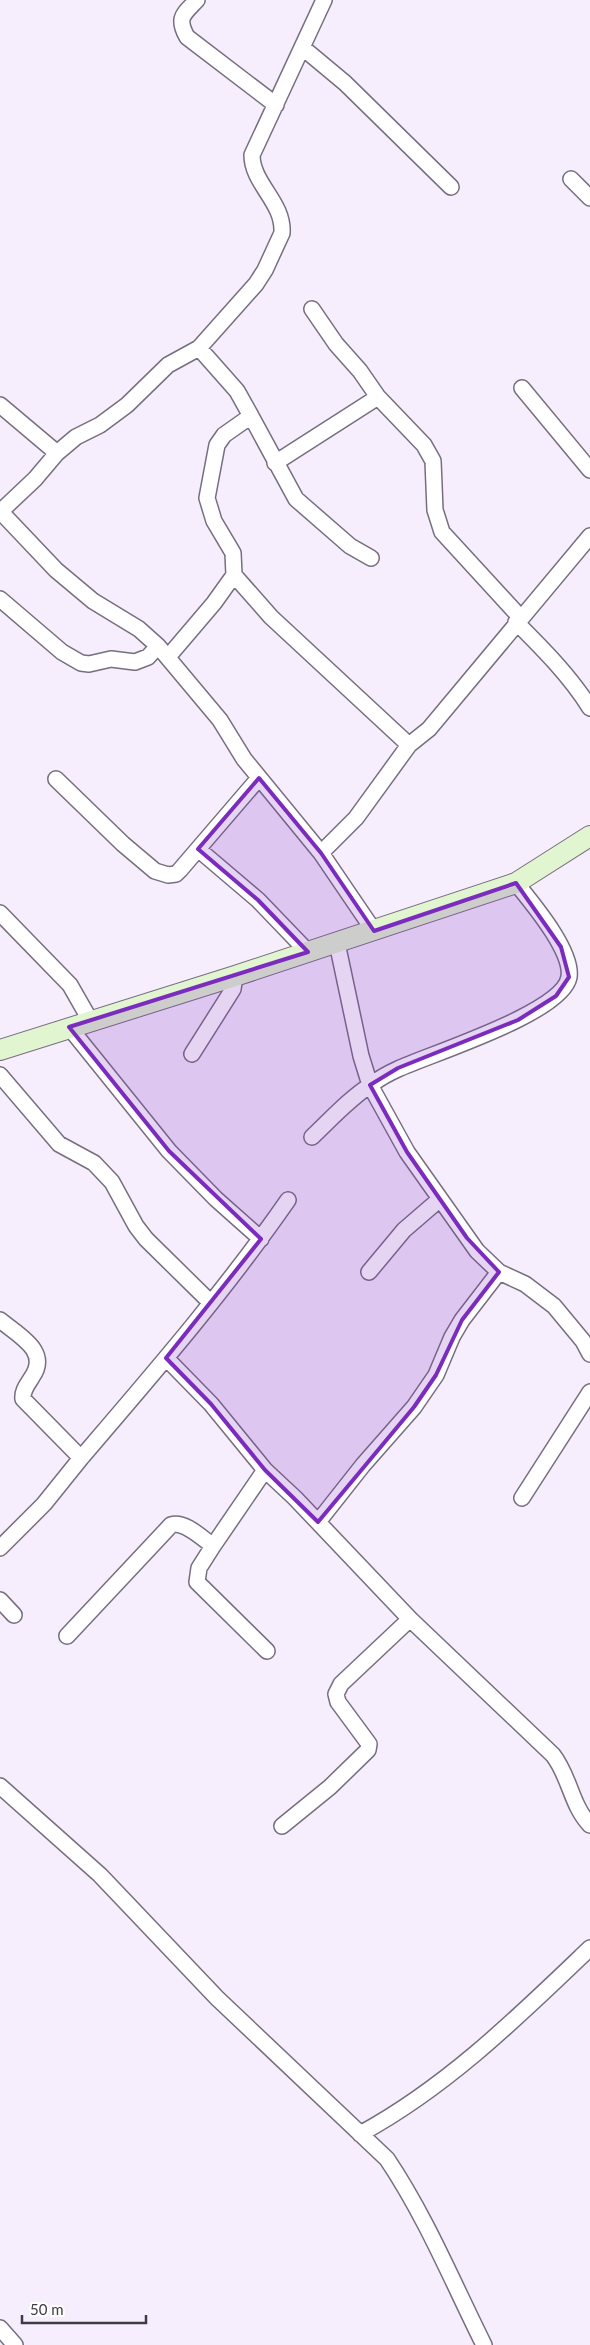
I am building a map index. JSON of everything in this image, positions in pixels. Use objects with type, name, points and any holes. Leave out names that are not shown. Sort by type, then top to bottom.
[{"type":"street","points":[[197,0],[183,15],[181,21],[187,37],[276,105]]},
{"type":"street","points":[[324,0],[252,155],[252,164],[277,207],[282,234],[265,270],[256,284],[200,348],[168,365],[127,405],[100,424],[76,437],[57,453],[35,479],[0,512],[56,570],[93,601],[139,629],[163,652],[220,720],[259,778],[321,853],[374,931]]},
{"type":"street","points":[[303,48],[345,83],[451,187]]},
{"type":"street","points":[[571,179],[590,198]]},
{"type":"street","points":[[312,309],[336,344],[360,371],[378,397],[424,445],[430,454],[435,471],[435,510],[442,532],[579,690],[590,708]]},
{"type":"street","points":[[200,348],[246,404],[289,488],[308,511],[350,546],[371,558]]},
{"type":"street","points":[[522,388],[590,470]]},
{"type":"street","points":[[276,463],[378,397]]},
{"type":"street","points":[[0,405],[57,453]]},
{"type":"street","points":[[0,599],[62,652],[81,663],[89,664],[111,659],[135,662],[163,652],[214,603],[234,575],[233,553],[214,521],[207,498],[217,445],[224,435],[251,416]]},
{"type":"street","points":[[321,853],[356,818],[408,745],[429,729],[590,536]]},
{"type":"street","points":[[234,575],[271,617],[408,745]]},
{"type":"street","points":[[56,779],[155,871],[168,876],[176,874],[259,778]]},
{"type":"street","points":[[0,1050],[337,943],[516,883],[590,836]]},
{"type":"street","points":[[198,849],[258,900],[308,952]]},
{"type":"street","points":[[312,1137],[370,1084],[398,1068],[493,1032],[518,1020],[556,996],[566,985],[569,968],[561,947],[549,926],[516,883]]},
{"type":"street","points":[[0,913],[70,985],[90,1020]]},
{"type":"street","points":[[337,943],[361,1056],[370,1084],[408,1152],[477,1251],[499,1272],[525,1284],[554,1306],[583,1341],[590,1354]]},
{"type":"street","points":[[192,1054],[231,993],[235,976]]},
{"type":"street","points":[[69,1027],[169,1151],[210,1193],[261,1239]]},
{"type":"street","points":[[0,1075],[59,1144],[94,1163],[112,1182],[136,1226],[146,1239],[210,1303]]},
{"type":"street","points":[[369,1272],[404,1230],[440,1199]]},
{"type":"street","points":[[0,1548],[44,1504],[166,1358],[261,1239],[288,1200]]},
{"type":"street","points":[[318,1522],[414,1407],[436,1375],[457,1328],[499,1272]]},
{"type":"street","points":[[0,1320],[32,1346],[38,1356],[38,1368],[25,1388],[22,1399],[81,1458]]},
{"type":"street","points":[[166,1358],[211,1404],[265,1470],[318,1522],[410,1619],[553,1755],[562,1768],[577,1809],[590,1825]]},
{"type":"street","points":[[522,1498],[590,1392]]},
{"type":"street","points":[[265,1470],[199,1568],[197,1582],[267,1651]]},
{"type":"street","points":[[67,1636],[171,1525],[177,1523],[183,1526],[213,1546]]},
{"type":"street","points":[[0,1600],[14,1615]]},
{"type":"street","points":[[282,1826],[330,1787],[368,1750],[369,1744],[338,1702],[336,1694],[341,1684],[410,1619]]},
{"type":"street","points":[[0,1786],[100,1875],[216,1998],[387,2159],[404,2185],[484,2345]]},
{"type":"street","points":[[360,2134],[388,2119],[438,2083],[520,2015],[590,1948]]},
{"type":"street","points":[[0,2328],[15,2345]]},
{"type":"highlighted area","points":[[259,778],[321,853],[374,931],[516,883],[561,947],[569,977],[556,996],[518,1020],[398,1068],[370,1085],[407,1152],[467,1238],[499,1272],[462,1320],[436,1375],[414,1407],[318,1522],[265,1470],[211,1404],[166,1358],[261,1239],[169,1151],[69,1027],[308,952],[258,900],[198,849]]}]
